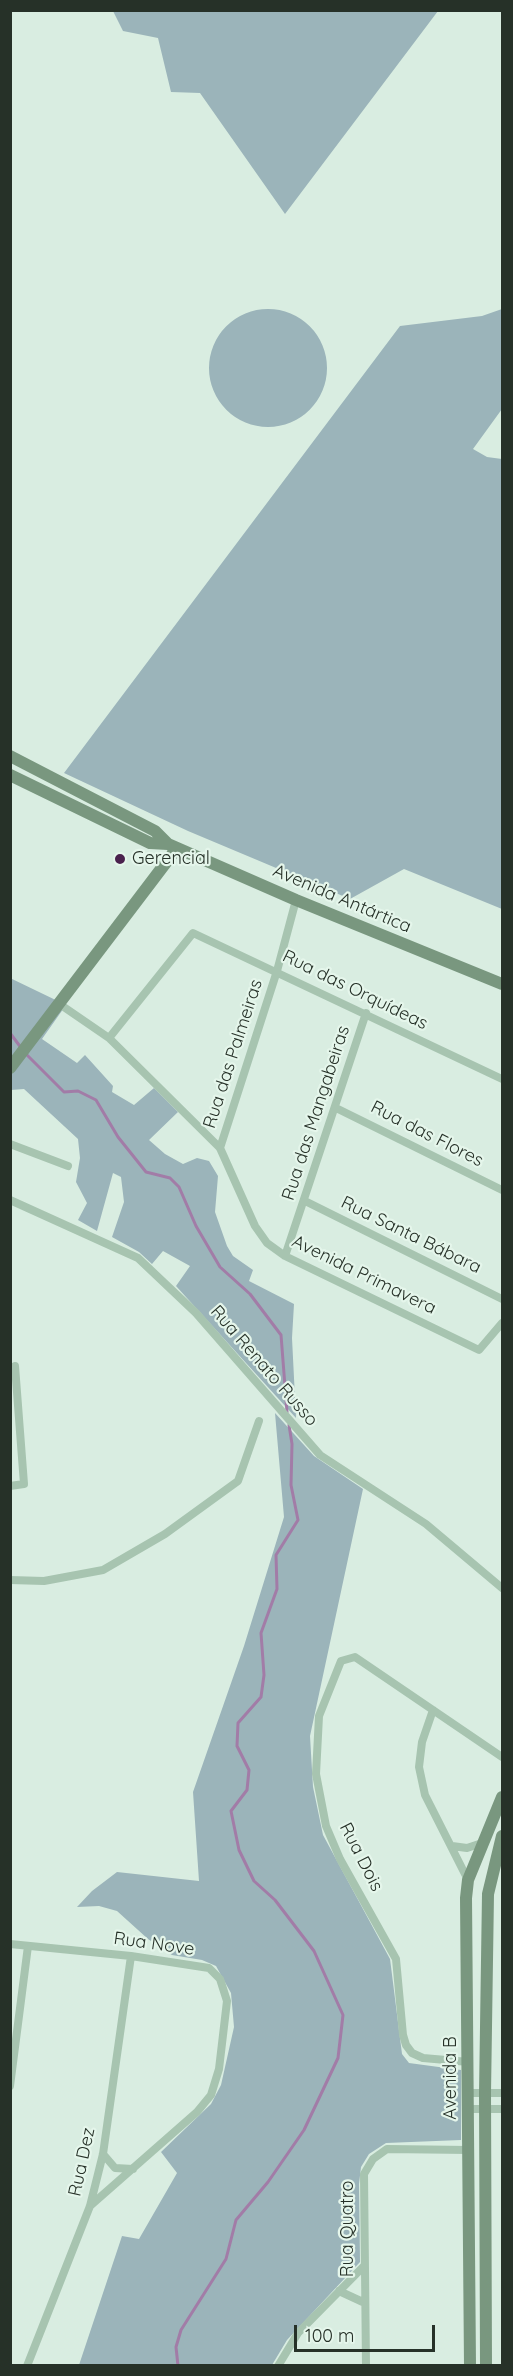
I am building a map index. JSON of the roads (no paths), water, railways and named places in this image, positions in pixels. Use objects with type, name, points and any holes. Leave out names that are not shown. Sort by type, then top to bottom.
[{"type":"street","name":"Avenida Antártica","points":[[10,756],[155,831],[172,846]]},
{"type":"street","name":"Avenida Antártica","points":[[10,775],[150,843],[172,846],[296,900],[502,984]]},
{"type":"street","points":[[10,1068],[172,846]]},
{"type":"street","name":"Rua das Palmeiras","points":[[220,1148],[277,970],[296,900]]},
{"type":"street","name":"Rua das Orquídeas","points":[[109,1038],[193,933],[277,970],[502,1079]]},
{"type":"street","name":"Avenida Primavera","points":[[58,1003],[109,1038],[220,1148],[255,1226],[267,1243],[285,1256],[479,1350],[502,1323]]},
{"type":"street","name":"Rua das Mangabeiras","points":[[285,1256],[366,1013]]},
{"type":"street","name":"Rua das Flores","points":[[336,1108],[502,1191]]},
{"type":"street","points":[[10,1144],[68,1166]]},
{"type":"street","name":"Rua Renato Russo","points":[[10,1200],[138,1258],[196,1314],[320,1455],[426,1524],[502,1588]]},
{"type":"street","name":"Rua Santa Bábara","points":[[305,1201],[502,1299]]},
{"type":"street","points":[[10,1486],[24,1484],[15,1366]]},
{"type":"street","points":[[10,1580],[44,1581],[103,1570],[165,1534],[238,1481],[259,1420]]},
{"type":"street","name":"Rua Dois","points":[[469,2062],[423,2058],[412,2053],[406,2045],[403,2035],[396,1959],[340,1859],[326,1826],[316,1774],[319,1716],[341,1661],[348,1657],[355,1657],[502,1757]]},
{"type":"street","points":[[434,1710],[422,1742],[419,1767],[425,1795],[468,1880]]},
{"type":"street","name":"Avenida B","points":[[470,2366],[466,1898],[468,1880],[502,1797]]},
{"type":"street","name":"Avenida B","points":[[486,2366],[485,2094],[488,1894],[502,1836]]},
{"type":"street","points":[[452,1846],[466,1848],[482,1843]]},
{"type":"street","name":"Rua Nove","points":[[10,1944],[131,1956],[209,1968],[220,1979],[227,2001],[219,2069],[211,2095],[197,2112],[90,2206]]},
{"type":"street","points":[[10,2086],[28,1946]]},
{"type":"street","name":"Rua Dez","points":[[27,2366],[90,2206],[103,2154],[131,1956]]},
{"type":"street","points":[[469,2093],[502,2093]]},
{"type":"street","points":[[469,2109],[502,2109]]},
{"type":"street","name":"Rua Quatro","points":[[366,2366],[364,2174],[373,2159],[387,2149],[469,2150]]},
{"type":"street","points":[[103,2154],[115,2168],[133,2169]]},
{"type":"street","points":[[278,2366],[298,2333],[364,2265]]},
{"type":"street","points":[[339,2291],[365,2303]]},
{"type":"waterway","points":[[10,1033],[22,1049]]},
{"type":"waterway","points":[[26,1054],[64,1092],[78,1091],[96,1100],[118,1137],[146,1172],[170,1178],[179,1187],[196,1226],[220,1267],[250,1294],[281,1335],[287,1412]]},
{"type":"waterway","points":[[178,2366],[176,2347],[181,2330],[226,2259],[236,2220],[268,2182],[304,2130],[338,2058],[343,2015],[314,1951],[275,1900],[254,1881],[239,1850],[231,1811],[247,1790],[249,1770],[237,1746],[238,1723],[261,1697],[264,1675],[261,1633],[277,1589],[276,1555],[298,1520],[291,1485],[292,1444],[289,1425]]},
{"type":"place","name":"Gerencial","points":[[120,859]]}]
